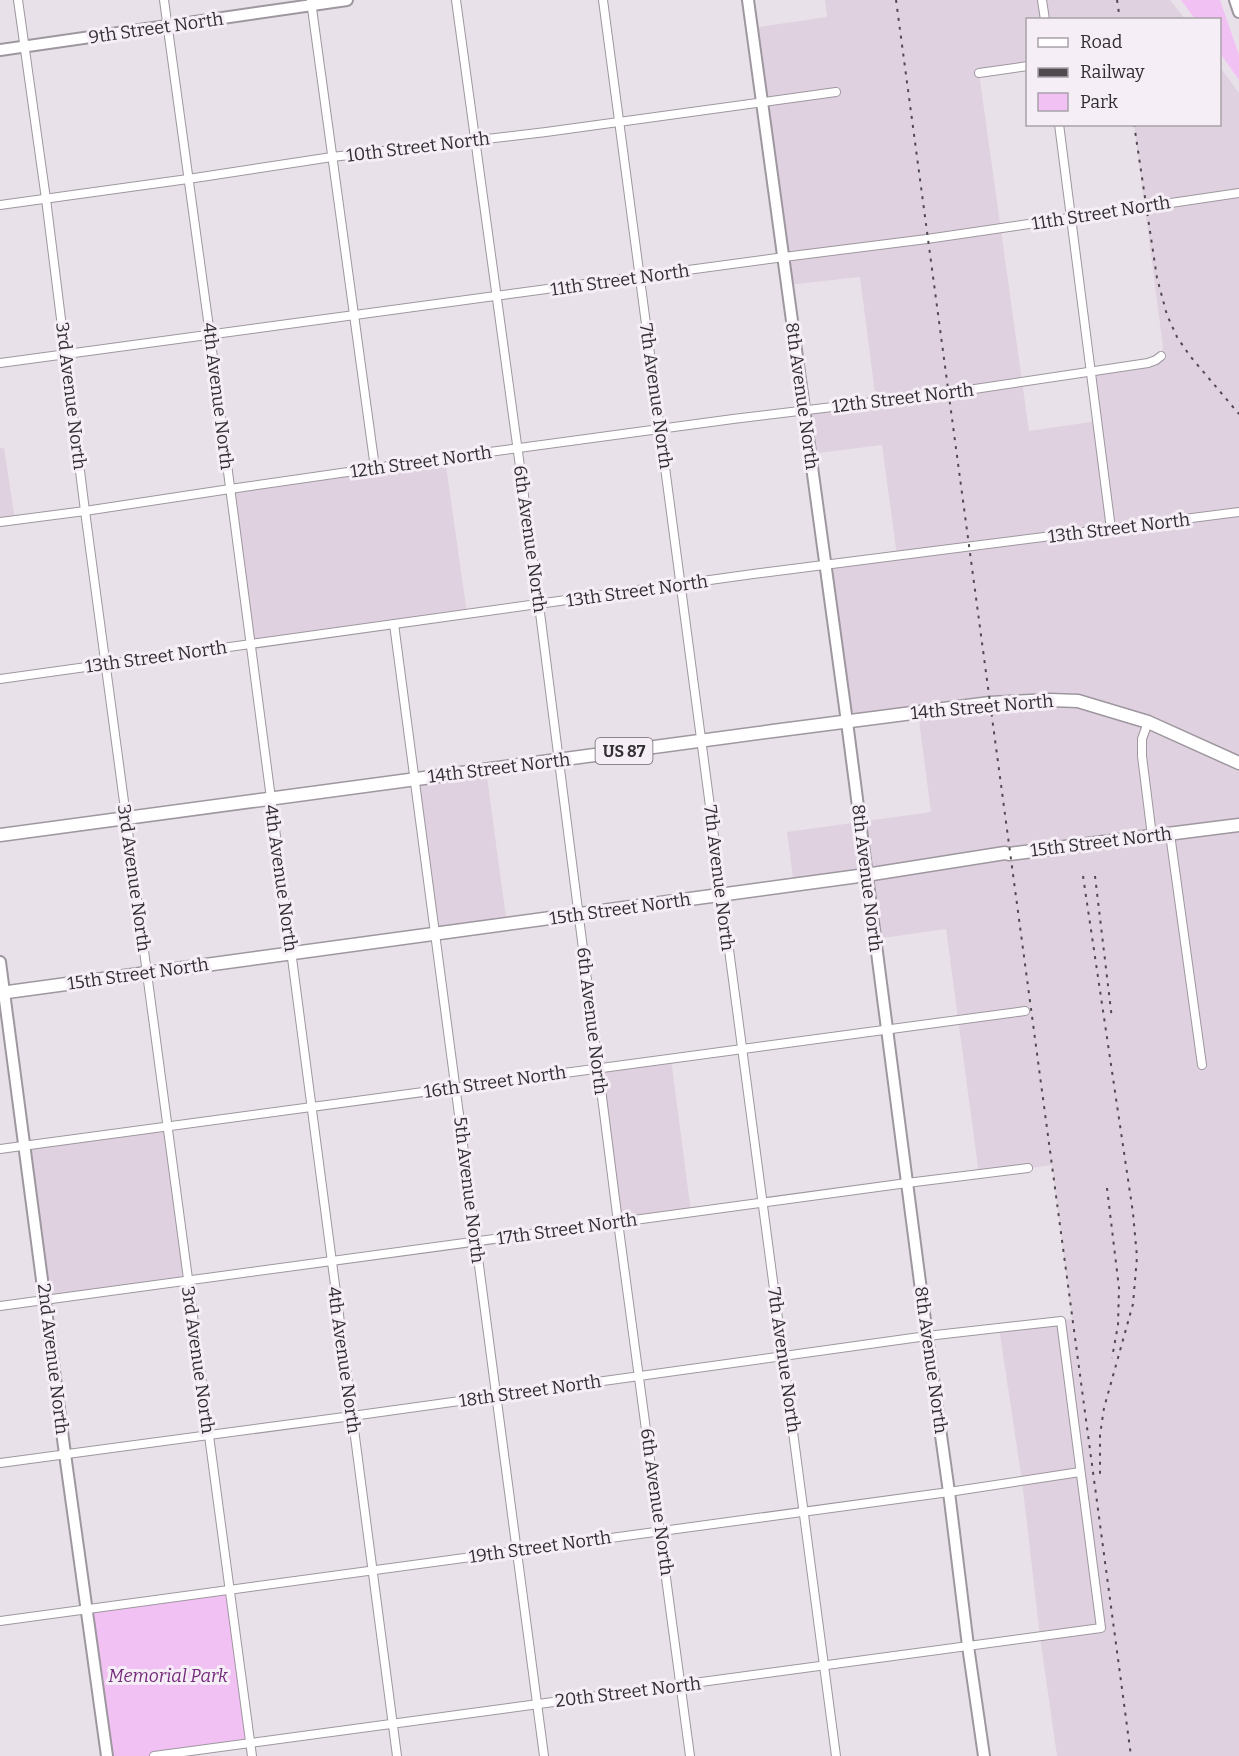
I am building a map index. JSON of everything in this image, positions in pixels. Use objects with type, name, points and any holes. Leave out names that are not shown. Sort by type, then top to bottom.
[{"type":"main road","name":"14th Street North","points":[[0,836],[990,703],[1078,701],[1148,722],[1239,764]]},
{"type":"main road","name":"15th Street North","points":[[2,992],[578,915],[1005,853],[1239,825]]},
{"type":"street","name":"3rd Avenue North","points":[[18,0],[228,1590],[252,1756]]},
{"type":"street","name":"4th Avenue North","points":[[164,0],[397,1756]]},
{"type":"street","name":"9th Street North","points":[[0,50],[167,27],[311,3],[347,0]]},
{"type":"street","name":"6th Avenue North","points":[[456,0],[539,605],[618,1222],[690,1756]]},
{"type":"street","name":"7th Avenue North","points":[[603,0],[836,1756]]},
{"type":"street","name":"8th Avenue North","points":[[748,0],[847,722],[984,1756]]},
{"type":"street","points":[[1042,0],[1045,18]]},
{"type":"street","points":[[1235,0],[1239,12]]},
{"type":"street","points":[[311,3],[375,468]]},
{"type":"street","points":[[979,72],[1026,66]]},
{"type":"street","name":"10th Street North","points":[[0,205],[188,180],[332,157],[619,122],[836,92]]},
{"type":"street","points":[[1059,126],[1111,529]]},
{"type":"street","name":"11th Street North","points":[[0,363],[927,239],[1239,193]]},
{"type":"street","name":"12th Street North","points":[[0,522],[375,468],[803,410],[948,393],[1148,363],[1161,356]]},
{"type":"street","name":"13th Street North","points":[[0,679],[681,584],[1239,512]]},
{"type":"street","name":"5th Avenue North","points":[[394,624],[544,1756]]},
{"type":"street","points":[[1148,722],[1142,739],[1142,756],[1152,836]]},
{"type":"street","points":[[1170,834],[1202,1065]]},
{"type":"street","name":"2nd Avenue North","points":[[0,962],[2,992],[25,1145],[64,1454],[106,1756]]},
{"type":"street","name":"16th Street North","points":[[0,1149],[1025,1011]]},
{"type":"street","name":"17th Street North","points":[[0,1306],[1028,1168]]},
{"type":"street","name":"18th Street North","points":[[0,1463],[927,1336],[1061,1321],[1080,1472]]},
{"type":"street","name":"19th Street North","points":[[0,1621],[949,1492],[1080,1472]]},
{"type":"street","name":"20th Street North","points":[[154,1756],[1101,1628],[1080,1472]]},
{"type":"shaded area","points":[[825,0],[1170,0],[1184,18],[1026,18],[1026,66],[979,73],[1029,431],[1097,421],[1091,372],[1161,356],[1163,347],[1134,126],[1221,126],[1221,68],[1239,93],[1239,1756],[1057,1756],[1040,1637],[1022,1481],[999,1328],[1072,1319],[1052,1165],[979,1175],[946,929],[875,939],[866,875],[794,885],[787,832],[931,812],[918,713],[847,722],[825,565],[897,556],[882,445],[810,454],[803,410],[876,401],[860,277],[787,285],[752,28],[827,17]]},
{"type":"shaded area","points":[[0,448],[4,448],[15,520],[0,522]]},
{"type":"shaded area","points":[[445,458],[467,614],[250,643],[230,489]]},
{"type":"shaded area","points":[[486,770],[507,925],[435,934],[415,779]]},
{"type":"shaded area","points":[[671,1059],[691,1212],[618,1222],[598,1068]]},
{"type":"shaded area","points":[[168,1127],[188,1281],[45,1299],[25,1145]]},
{"type":"green space","points":[[1181,0],[1220,0],[1239,55],[1239,80],[1221,54],[1221,18],[1194,18]]},
{"type":"green space","name":"Memorial Park","points":[[228,1590],[250,1743],[154,1756],[107,1756],[87,1608]]},
{"type":"railway","points":[[896,0],[1131,1756]]},
{"type":"railway","points":[[1117,0],[1120,18]]},
{"type":"railway","points":[[1134,126],[1157,278],[1167,315],[1177,337],[1190,356],[1239,414]]},
{"type":"railway","points":[[1083,876],[1133,1213],[1137,1257],[1133,1304],[1104,1408],[1100,1435],[1100,1474]]},
{"type":"railway","points":[[1095,876],[1112,1019]]},
{"type":"railway","points":[[1107,1188],[1119,1288],[1118,1325],[1112,1358]]}]
